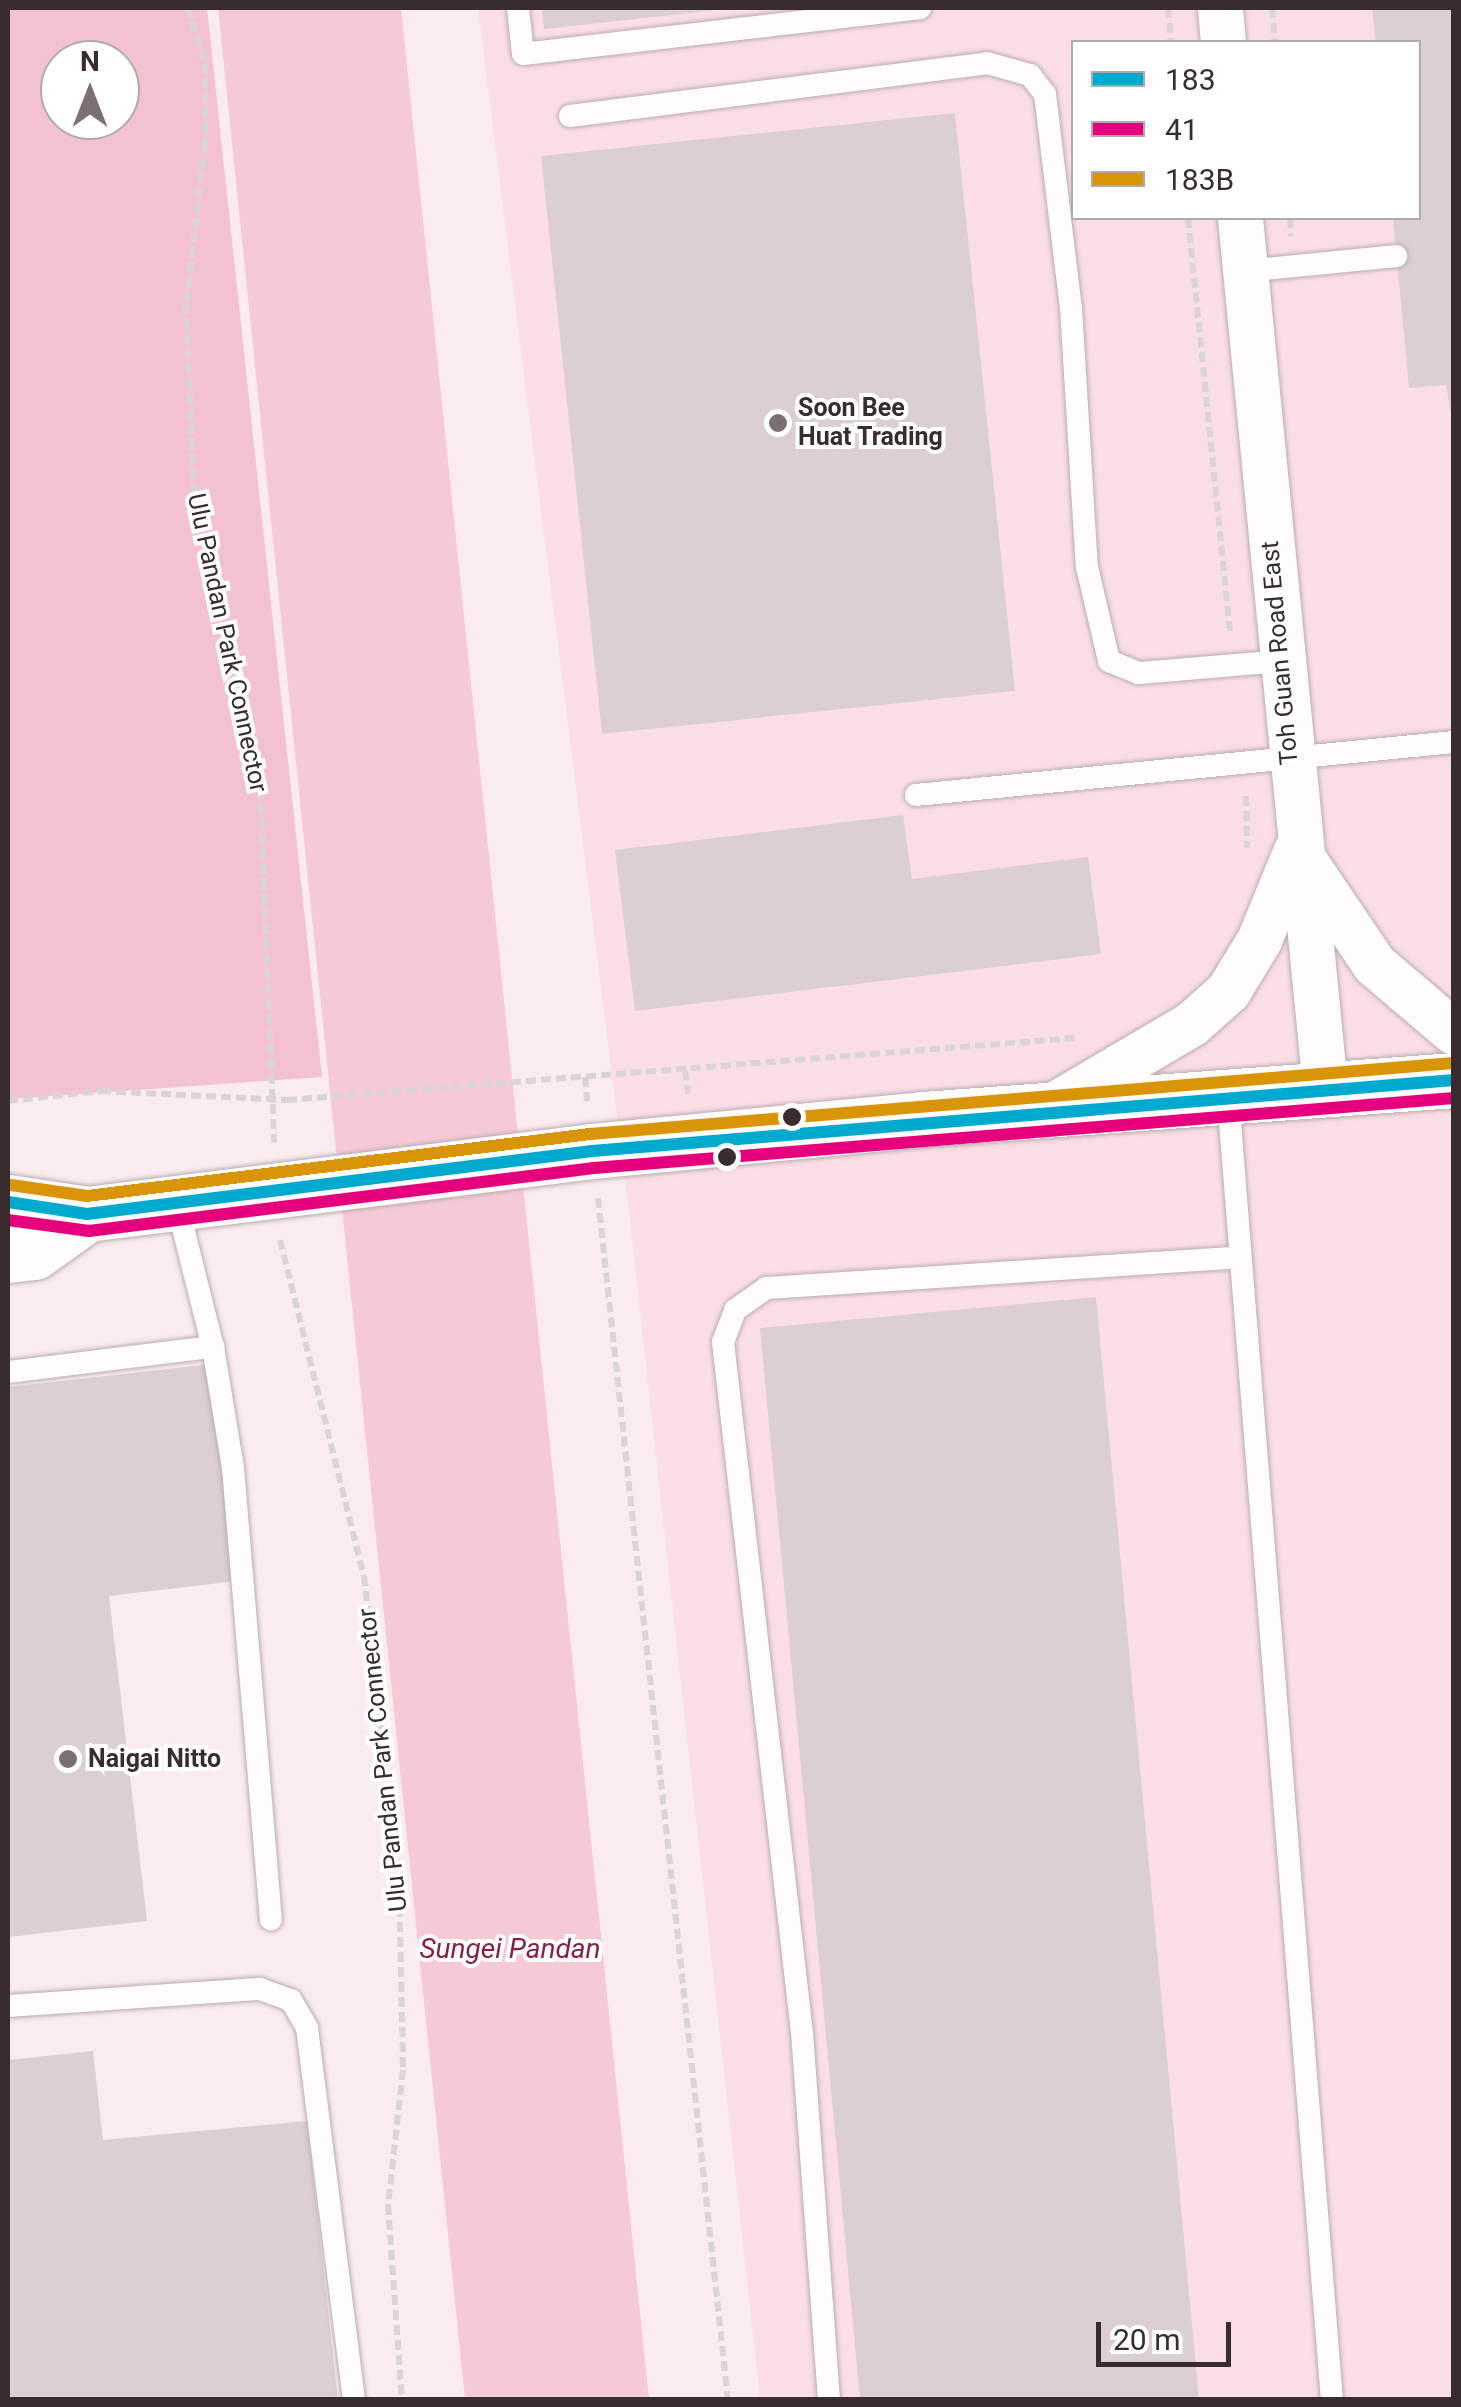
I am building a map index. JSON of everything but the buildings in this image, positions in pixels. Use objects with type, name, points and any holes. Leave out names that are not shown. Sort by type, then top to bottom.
[{"type":"street","points":[[1220,8],[1224,40]]},
{"type":"street","name":"Toh Guan Road East","points":[[1240,220],[1298,848],[1325,1088]]},
{"type":"street","points":[[1298,848],[1340,922],[1374,964],[1454,1032]]},
{"type":"street","points":[[1043,1110],[1191,1024],[1228,991],[1259,940],[1298,848]]},
{"type":"street","points":[[8,1202],[87,1214],[581,1153],[1227,1094],[1454,1080]]},
{"type":"street","points":[[8,1255],[34,1252],[87,1214]]},
{"type":"lane","points":[[518,8],[523,54],[920,8]]},
{"type":"lane","points":[[570,116],[987,62],[1030,75],[1045,94],[1071,308],[1086,567],[1109,660],[1140,673],[1281,661]]},
{"type":"lane","points":[[1244,270],[1396,256]]},
{"type":"lane","points":[[916,795],[1454,742]]},
{"type":"lane","points":[[1227,1094],[1332,2400]]},
{"type":"lane","points":[[176,1200],[213,1348],[233,1468],[271,1919]]},
{"type":"lane","points":[[829,2400],[802,2033],[723,1342],[735,1310],[766,1288],[1240,1257]]},
{"type":"lane","points":[[8,1372],[213,1348]]},
{"type":"lane","points":[[8,2006],[260,1989],[291,2000],[308,2028],[354,2400]]},
{"type":"path","name":"Ulu Pandan Park Connector","points":[[188,8],[204,62],[204,142],[186,304],[194,492],[260,790],[272,1101]]},
{"type":"path","points":[[1168,8],[1171,40]]},
{"type":"path","points":[[1272,8],[1275,40]]},
{"type":"path","points":[[1290,220],[1294,266]]},
{"type":"path","points":[[8,1102],[101,1091],[272,1101],[567,1079]]},
{"type":"path","points":[[581,1153],[728,2400]]},
{"type":"path","name":"Ulu Pandan Park Connector","points":[[281,1250],[364,1576],[399,1877],[404,2070],[388,2204],[402,2400]]},
{"type":"shaded area","points":[[8,8],[207,8],[322,1077],[8,1099]]},
{"type":"shaded area","points":[[478,8],[1453,8],[1453,2399],[760,2399],[628,1203]]},
{"type":"water","name":"Sungei Pandan","points":[[218,8],[401,8],[649,2399],[465,2399]]},
{"type":"transit line","name":"183B","points":[[11,1185],[87,1196],[590,1134],[1453,1063]]},
{"type":"transit line","name":"183","points":[[8,1202],[87,1214],[592,1151],[1454,1080]]},
{"type":"transit line","name":"41","points":[[8,1220],[89,1231],[594,1168],[1454,1098]]},
{"type":"place","name":"Soon Bee Huat Trading","points":[[778,423]]},
{"type":"place","name":"Naigai Nitto","points":[[68,1759]]}]
